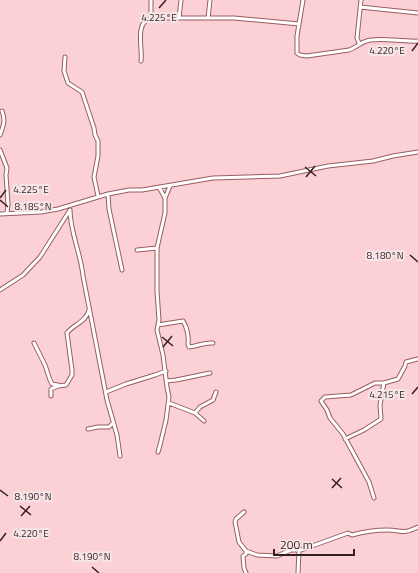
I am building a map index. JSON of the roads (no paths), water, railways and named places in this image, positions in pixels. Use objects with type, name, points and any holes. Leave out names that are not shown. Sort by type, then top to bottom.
[{"type":"street","points":[[150,18],[152,0]]},
{"type":"street","points":[[179,18],[181,0]]},
{"type":"street","points":[[208,18],[210,0]]},
{"type":"street","points":[[303,0],[297,36],[297,53],[300,55],[307,56],[354,49],[359,43],[370,40],[418,41]]},
{"type":"street","points":[[359,43],[357,38],[361,0]]},
{"type":"street","points":[[360,7],[418,13]]},
{"type":"street","points":[[141,61],[142,54],[140,33],[142,24],[150,18],[234,18],[299,24]]},
{"type":"street","points":[[65,57],[64,71],[68,83],[82,92],[98,141],[98,156],[94,176],[98,196]]},
{"type":"street","points":[[0,135],[5,119],[2,112]]},
{"type":"street","points":[[0,150],[7,168],[7,213]]},
{"type":"street","points":[[0,214],[41,212],[73,205],[98,196],[129,190],[159,188],[213,178],[280,176],[328,166],[373,161],[418,152]]},
{"type":"street","points":[[158,452],[169,397],[166,371],[158,330],[157,248],[165,209],[165,198],[170,186]]},
{"type":"street","points":[[159,188],[165,198]]},
{"type":"street","points":[[108,194],[109,209],[122,270]]},
{"type":"street","points":[[0,290],[18,279],[40,257],[73,205]]},
{"type":"street","points":[[70,210],[102,376],[113,423],[118,435],[120,456]]},
{"type":"street","points":[[137,250],[157,248]]},
{"type":"street","points":[[52,396],[51,390],[68,384],[72,375],[66,333],[82,321],[88,313],[89,308]]},
{"type":"street","points":[[158,325],[183,321],[187,331],[189,347],[199,346],[207,342],[213,343]]},
{"type":"street","points":[[34,342],[52,384],[62,386]]},
{"type":"street","points":[[374,498],[369,482],[340,429],[330,418],[321,401],[325,397],[351,394],[375,383],[384,383],[398,379],[406,362],[418,359]]},
{"type":"street","points":[[106,392],[166,371]]},
{"type":"street","points":[[166,381],[210,373]]},
{"type":"street","points":[[345,439],[364,430],[381,419],[380,405],[384,383]]},
{"type":"street","points":[[195,413],[200,407],[213,400],[216,392]]},
{"type":"street","points":[[169,402],[195,413],[204,421]]},
{"type":"street","points":[[88,429],[108,427],[113,423]]},
{"type":"street","points":[[244,512],[236,519],[235,522],[239,542],[246,551],[257,555],[277,556],[288,551],[301,550],[348,533],[352,535],[362,532],[386,530],[404,532],[418,526]]},
{"type":"street","points":[[298,573],[299,550]]},
{"type":"street","points":[[246,551],[246,554],[243,556],[246,573]]}]
